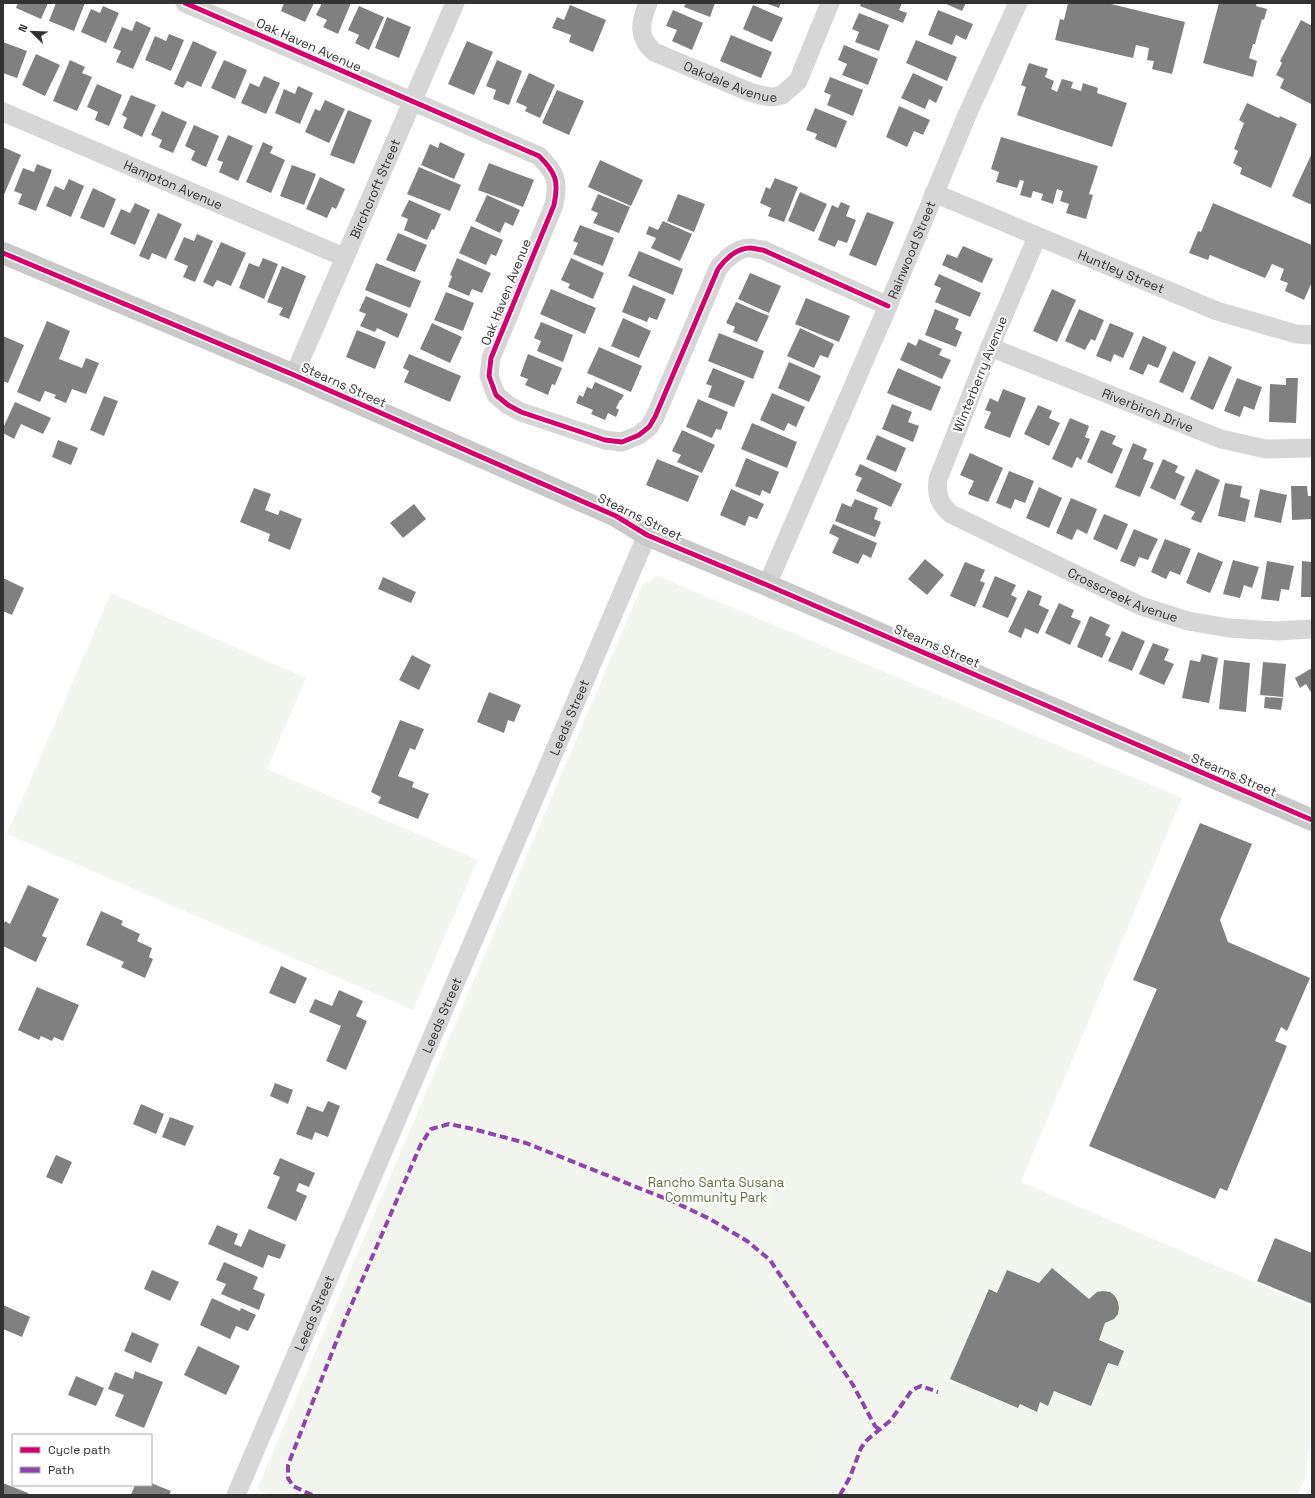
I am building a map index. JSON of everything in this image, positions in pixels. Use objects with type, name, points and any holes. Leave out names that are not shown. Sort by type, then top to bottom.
[{"type":"main road","name":"Stearns Street","points":[[3,253],[294,375],[616,516],[646,535],[767,585],[1312,820]]},
{"type":"street","name":"Oak Haven Avenue","points":[[185,3],[539,156],[550,167],[555,179],[557,191],[554,205],[491,358],[489,376],[496,395],[508,405],[521,412],[605,440],[622,442],[639,435],[649,427],[655,417],[718,269],[725,260],[737,252],[749,248],[763,250],[888,306]]},
{"type":"street","name":"Birchcroft Street","points":[[294,375],[455,3]]},
{"type":"street","name":"Oakdale Avenue","points":[[648,3],[641,26],[642,36],[646,44],[654,52],[747,91],[772,97],[782,95],[798,81],[830,3]]},
{"type":"street","name":"Rainwood Street","points":[[767,585],[888,306],[967,115],[1018,3]]},
{"type":"street","name":"Hampton Avenue","points":[[3,112],[344,257]]},
{"type":"street","name":"Huntley Street","points":[[934,193],[1217,311],[1296,334],[1312,335]]},
{"type":"street","name":"Winterberry Avenue","points":[[947,511],[942,506],[936,490],[938,479],[990,347],[1037,237]]},
{"type":"street","name":"Riverbirch Drive","points":[[990,347],[1221,439],[1266,449],[1312,448]]},
{"type":"street","name":"Crosscreek Avenue","points":[[947,511],[1141,606],[1188,621],[1229,628],[1277,632],[1312,629]]},
{"type":"street","name":"Leeds Street","points":[[236,1495],[646,535]]},
{"type":"green space","name":"Rancho Santa Susana Community Park","points":[[658,576],[1182,798],[1021,1182],[1312,1307],[1312,1443],[1309,1452],[1306,1476],[1298,1495],[271,1495],[257,1489],[642,585]]},
{"type":"green space","points":[[111,593],[306,678],[267,769],[478,860],[413,1010],[7,834]]},
{"type":"building","points":[[18,3],[48,3],[41,19],[16,8]]},
{"type":"building","points":[[56,3],[85,3],[74,31],[49,21]]},
{"type":"building","points":[[284,3],[314,3],[305,22],[281,11]]},
{"type":"building","points":[[322,3],[351,3],[338,34],[323,27],[327,20],[316,15]]},
{"type":"building","points":[[686,3],[715,3],[710,17],[684,7]]},
{"type":"building","points":[[765,3],[781,3],[779,8]]},
{"type":"building","points":[[861,3],[902,3],[899,10],[907,13],[903,23],[860,6]]},
{"type":"building","points":[[944,3],[966,3],[962,11]]},
{"type":"building","points":[[1068,3],[1107,3],[1185,22],[1172,74],[1152,69],[1154,61],[1147,60],[1149,48],[1136,45],[1133,58],[1055,40],[1060,19],[1064,20]]},
{"type":"building","points":[[1219,3],[1257,3],[1256,6],[1267,9],[1264,20],[1262,19],[1255,44],[1253,44],[1249,58],[1257,61],[1253,77],[1203,63]]},
{"type":"building","points":[[570,5],[606,20],[593,52],[569,42],[571,35],[552,28],[557,17],[564,20]]},
{"type":"building","points":[[753,5],[783,18],[772,42],[743,29]]},
{"type":"building","points":[[103,6],[119,13],[106,43],[81,32],[91,9],[100,13]]},
{"type":"building","points":[[359,6],[384,17],[369,50],[355,43],[359,35],[348,30]]},
{"type":"building","points":[[673,10],[703,23],[692,50],[672,41],[677,30],[666,26]]},
{"type":"building","points":[[938,10],[973,24],[966,40],[956,35],[952,45],[928,35]]},
{"type":"building","points":[[859,13],[889,25],[879,51],[855,42],[859,32],[852,29]]},
{"type":"building","points":[[387,17],[411,27],[399,58],[375,48]]},
{"type":"building","points":[[1301,20],[1312,26],[1311,104],[1280,88],[1284,79],[1276,75],[1282,63],[1280,61]]},
{"type":"building","points":[[136,21],[151,28],[133,69],[116,62],[121,51],[113,48],[122,27],[132,31]]},
{"type":"building","points":[[169,34],[184,40],[171,71],[145,60],[155,36],[166,41]]},
{"type":"building","points":[[731,35],[772,52],[761,78],[720,61]]},
{"type":"building","points":[[916,40],[957,57],[947,81],[906,63]]},
{"type":"building","points":[[193,41],[217,52],[201,87],[187,81],[183,88],[174,84]]},
{"type":"building","points":[[467,41],[493,52],[474,95],[448,84]]},
{"type":"building","points":[[3,42],[27,51],[17,78],[3,73]]},
{"type":"building","points":[[844,45],[878,59],[868,85],[842,75],[847,64],[838,60]]},
{"type":"building","points":[[36,54],[60,65],[45,96],[22,85]]},
{"type":"building","points":[[70,60],[85,67],[82,73],[92,77],[77,111],[53,101]]},
{"type":"building","points":[[224,60],[247,70],[235,99],[211,88]]},
{"type":"building","points":[[497,60],[522,71],[509,105],[493,99],[496,90],[486,86]]},
{"type":"building","points":[[1029,63],[1048,69],[1045,77],[1054,81],[1051,89],[1057,92],[1062,79],[1073,82],[1071,88],[1081,91],[1083,83],[1098,88],[1097,93],[1127,103],[1112,147],[1017,115],[1026,87],[1021,85]]},
{"type":"building","points":[[529,73],[555,85],[540,118],[525,111],[527,107],[516,102]]},
{"type":"building","points":[[913,73],[943,87],[936,103],[929,99],[925,109],[901,98]]},
{"type":"building","points":[[264,76],[280,83],[266,114],[241,103],[250,83],[259,87]]},
{"type":"building","points":[[830,77],[863,90],[853,116],[827,105],[831,95],[824,92]]},
{"type":"building","points":[[97,84],[122,95],[109,126],[95,120],[98,112],[87,107]]},
{"type":"building","points":[[298,86],[313,93],[300,124],[275,113],[284,89],[295,94]]},
{"type":"building","points":[[557,90],[584,101],[569,135],[542,123]]},
{"type":"building","points":[[131,95],[156,105],[142,137],[123,128],[127,118],[122,115]]},
{"type":"building","points":[[325,100],[345,109],[329,143],[305,132],[315,109],[320,111]]},
{"type":"building","points":[[1247,103],[1279,118],[1280,116],[1297,124],[1271,188],[1240,174],[1242,168],[1233,163],[1238,151],[1234,149],[1244,123],[1239,120]]},
{"type":"building","points":[[899,106],[930,120],[923,135],[914,131],[907,147],[886,137]]},
{"type":"building","points":[[815,108],[847,121],[836,148],[815,139],[817,134],[806,130]]},
{"type":"building","points":[[348,110],[372,120],[354,164],[330,155]]},
{"type":"building","points":[[162,111],[187,122],[173,153],[159,147],[162,140],[151,135]]},
{"type":"building","points":[[194,125],[219,136],[206,167],[191,160],[195,151],[185,146]]},
{"type":"building","points":[[228,135],[253,146],[238,181],[219,172],[223,162],[217,160]]},
{"type":"building","points":[[1001,137],[1098,166],[1089,194],[1093,195],[1086,219],[1066,213],[1069,204],[1060,201],[1063,191],[1057,189],[1053,204],[1041,200],[1043,194],[1033,191],[1031,198],[1020,195],[1024,181],[1020,180],[1017,188],[996,182],[999,172],[991,169]]},
{"type":"building","points":[[263,142],[273,147],[270,153],[285,160],[271,193],[246,182]]},
{"type":"building","points":[[440,142],[465,154],[454,179],[421,165],[430,144],[438,148]]},
{"type":"building","points":[[3,147],[21,155],[3,197]]},
{"type":"building","points":[[1312,153],[1312,205],[1292,196]]},
{"type":"building","points":[[600,160],[643,180],[631,206],[588,187]]},
{"type":"building","points":[[489,163],[534,180],[523,207],[478,190]]},
{"type":"building","points":[[37,164],[52,170],[36,211],[18,204],[22,194],[14,191],[23,168],[34,172]]},
{"type":"building","points":[[292,165],[316,174],[304,205],[280,196]]},
{"type":"building","points":[[419,167],[461,185],[450,211],[407,194]]},
{"type":"building","points":[[320,177],[345,189],[336,209],[332,207],[327,218],[306,209]]},
{"type":"building","points":[[775,178],[798,187],[784,222],[768,216],[771,208],[760,203],[766,187],[770,189]]},
{"type":"building","points":[[69,179],[84,186],[71,217],[46,206],[55,186],[64,190]]},
{"type":"building","points":[[93,188],[116,199],[104,228],[80,218]]},
{"type":"building","points":[[800,192],[827,204],[814,232],[788,221]]},
{"type":"building","points":[[598,194],[630,207],[619,233],[593,223],[598,213],[591,210]]},
{"type":"building","points":[[678,194],[705,204],[694,232],[667,221]]},
{"type":"building","points":[[487,195],[520,210],[513,226],[505,222],[500,233],[475,221]]},
{"type":"building","points":[[409,200],[441,214],[434,230],[432,229],[427,240],[404,230],[408,219],[401,216]]},
{"type":"building","points":[[841,202],[850,206],[846,216],[856,220],[847,243],[838,240],[835,247],[818,240],[832,205],[838,208]]},
{"type":"building","points":[[135,203],[150,210],[135,245],[110,234],[121,209],[130,213]]},
{"type":"building","points":[[1213,203],[1312,245],[1312,282],[1304,300],[1285,291],[1288,283],[1280,280],[1284,269],[1272,264],[1265,278],[1210,255],[1208,260],[1189,253],[1198,231],[1201,232]]},
{"type":"building","points":[[867,212],[894,222],[876,266],[849,255]]},
{"type":"building","points":[[158,213],[182,224],[166,259],[152,253],[149,260],[139,256]]},
{"type":"building","points":[[663,221],[692,234],[680,261],[651,248],[656,238],[646,234],[649,226],[658,230]]},
{"type":"building","points":[[580,225],[614,238],[603,266],[573,254],[578,243],[573,241]]},
{"type":"building","points":[[471,226],[503,240],[496,256],[491,254],[486,265],[459,253]]},
{"type":"building","points":[[398,233],[427,245],[415,272],[386,260]]},
{"type":"building","points":[[197,234],[213,241],[195,282],[183,277],[188,266],[174,260],[184,237],[194,241]]},
{"type":"building","points":[[221,242],[246,253],[231,286],[217,280],[213,287],[203,282]]},
{"type":"building","points":[[963,246],[993,259],[982,283],[942,265],[947,254],[957,258]]},
{"type":"building","points":[[639,251],[683,269],[673,295],[628,276]]},
{"type":"building","points":[[263,258],[278,264],[264,299],[239,288],[249,263],[259,267]]},
{"type":"building","points":[[457,258],[491,273],[482,293],[472,289],[469,296],[448,287],[452,276],[450,275]]},
{"type":"building","points":[[571,258],[604,273],[593,299],[568,288],[570,284],[561,280]]},
{"type":"building","points":[[376,263],[421,281],[410,308],[365,290]]},
{"type":"building","points":[[282,266],[306,276],[289,319],[279,315],[283,308],[267,302]]},
{"type":"building","points":[[750,273],[781,286],[769,313],[738,299]]},
{"type":"building","points":[[939,274],[981,293],[970,317],[935,302],[941,288],[934,285]]},
{"type":"building","points":[[633,285],[666,299],[657,320],[649,317],[647,322],[622,312]]},
{"type":"building","points":[[551,289],[596,308],[585,334],[540,314]]},
{"type":"building","points":[[1052,289],[1076,300],[1057,342],[1033,331]]},
{"type":"building","points":[[446,292],[474,303],[463,331],[434,320]]},
{"type":"building","points":[[366,296],[408,314],[398,338],[377,328],[375,332],[360,326],[366,314],[359,311]]},
{"type":"building","points":[[806,298],[850,316],[839,342],[795,324]]},
{"type":"building","points":[[736,302],[769,316],[757,342],[733,332],[735,327],[726,323]]},
{"type":"building","points":[[935,309],[959,319],[955,329],[962,332],[956,347],[925,335]]},
{"type":"building","points":[[1079,309],[1104,320],[1095,341],[1091,339],[1085,350],[1065,341]]},
{"type":"building","points":[[623,318],[651,331],[639,358],[611,346]]},
{"type":"building","points":[[47,321],[70,331],[59,359],[82,368],[86,358],[99,363],[86,394],[72,389],[66,403],[54,398],[56,395],[45,391],[40,402],[17,392]]},
{"type":"building","points":[[541,322],[573,335],[563,362],[537,351],[541,341],[534,338]]},
{"type":"building","points":[[432,323],[462,337],[450,363],[420,349]]},
{"type":"building","points":[[1110,323],[1134,333],[1123,358],[1114,354],[1111,362],[1096,356]]},
{"type":"building","points":[[800,328],[834,344],[828,358],[820,355],[814,368],[787,356]]},
{"type":"building","points":[[357,330],[386,342],[375,369],[346,357]]},
{"type":"building","points":[[719,333],[764,351],[753,379],[708,361]]},
{"type":"building","points":[[3,336],[24,345],[8,383],[3,381]]},
{"type":"building","points":[[1143,336],[1167,347],[1158,368],[1148,364],[1143,375],[1129,369]]},
{"type":"building","points":[[919,339],[942,349],[939,355],[951,360],[942,379],[900,360],[908,342],[916,346]]},
{"type":"building","points":[[599,347],[642,366],[631,392],[587,373]]},
{"type":"building","points":[[1173,351],[1196,362],[1183,393],[1159,382]]},
{"type":"building","points":[[409,354],[461,376],[450,402],[404,382],[409,371],[403,368]]},
{"type":"building","points":[[528,354],[562,368],[555,385],[552,384],[548,395],[525,385],[528,379],[520,376]]},
{"type":"building","points":[[1209,356],[1232,367],[1213,410],[1190,399]]},
{"type":"building","points":[[789,362],[821,376],[809,402],[778,388]]},
{"type":"building","points":[[713,368],[745,381],[734,407],[708,397],[712,386],[706,384]]},
{"type":"building","points":[[898,368],[941,387],[931,411],[887,393]]},
{"type":"building","points":[[1237,378],[1262,387],[1254,410],[1244,406],[1240,417],[1224,411]]},
{"type":"building","points":[[1286,378],[1298,378],[1296,423],[1269,422],[1270,384],[1286,385]]},
{"type":"building","points":[[595,382],[624,395],[616,408],[619,410],[616,417],[608,413],[605,420],[591,414],[593,410],[576,403],[579,395],[583,397],[587,387],[592,389]]},
{"type":"building","points":[[1003,389],[1026,398],[1010,438],[984,428],[991,412],[985,410],[990,398],[998,402]]},
{"type":"building","points":[[772,393],[805,407],[796,427],[788,423],[784,431],[760,420]]},
{"type":"building","points":[[104,396],[118,401],[104,436],[90,430]]},
{"type":"building","points":[[698,399],[728,412],[721,430],[716,429],[712,438],[686,427]]},
{"type":"building","points":[[15,402],[51,418],[43,434],[21,424],[14,439],[3,433],[3,428]]},
{"type":"building","points":[[892,404],[912,412],[908,422],[919,426],[913,442],[882,429]]},
{"type":"building","points":[[1038,405],[1052,411],[1049,418],[1060,423],[1049,446],[1024,434]]},
{"type":"building","points":[[1070,418],[1089,426],[1085,437],[1090,439],[1081,460],[1077,457],[1072,468],[1052,459]]},
{"type":"building","points":[[752,423],[797,442],[787,468],[741,449]]},
{"type":"building","points":[[682,430],[715,445],[702,473],[677,462],[681,455],[672,451]]},
{"type":"building","points":[[1101,430],[1116,436],[1112,444],[1123,449],[1112,474],[1087,462]]},
{"type":"building","points":[[877,435],[906,448],[896,472],[866,459]]},
{"type":"building","points":[[58,440],[78,448],[71,465],[52,457]]},
{"type":"building","points":[[1133,443],[1147,449],[1143,459],[1154,463],[1140,497],[1115,487]]},
{"type":"building","points":[[970,453],[1003,468],[988,502],[968,494],[974,481],[960,475]]},
{"type":"building","points":[[746,458],[779,472],[770,494],[762,490],[760,496],[735,486]]},
{"type":"building","points":[[657,459],[699,476],[688,502],[646,485]]},
{"type":"building","points":[[1163,459],[1178,466],[1175,472],[1185,477],[1175,500],[1150,488]]},
{"type":"building","points":[[860,464],[902,484],[891,507],[856,491],[862,478],[855,475]]},
{"type":"building","points":[[1196,469],[1220,480],[1201,523],[1191,519],[1195,512],[1180,505]]},
{"type":"building","points":[[1009,471],[1034,481],[1025,503],[1015,499],[1011,509],[996,503]]},
{"type":"building","points":[[1225,483],[1242,486],[1240,497],[1250,500],[1245,522],[1218,516]]},
{"type":"building","points":[[1291,486],[1307,486],[1308,496],[1312,496],[1312,519],[1292,520]]},
{"type":"building","points":[[1039,487],[1062,498],[1049,528],[1026,518]]},
{"type":"building","points":[[254,488],[271,494],[265,510],[278,515],[280,510],[302,519],[290,550],[268,541],[270,534],[240,522]]},
{"type":"building","points":[[731,489],[764,504],[757,519],[749,516],[745,526],[720,515]]},
{"type":"building","points":[[1260,489],[1287,495],[1281,523],[1254,517]]},
{"type":"building","points":[[1071,498],[1097,509],[1087,534],[1077,529],[1072,540],[1056,533]]},
{"type":"building","points":[[855,499],[878,508],[874,519],[881,522],[875,537],[835,521],[842,503],[851,507]]},
{"type":"building","points":[[414,504],[426,519],[403,538],[390,523]]},
{"type":"building","points":[[1104,514],[1128,524],[1117,550],[1093,539]]},
{"type":"building","points":[[833,524],[877,543],[871,558],[863,554],[858,564],[832,553],[839,538],[829,533]]},
{"type":"building","points":[[1134,529],[1158,539],[1148,560],[1139,557],[1135,567],[1120,561]]},
{"type":"building","points":[[1165,539],[1191,549],[1180,575],[1170,571],[1166,579],[1151,572]]},
{"type":"building","points":[[1198,552],[1223,562],[1210,593],[1186,583]]},
{"type":"building","points":[[925,559],[944,575],[927,595],[908,579]]},
{"type":"building","points":[[1233,560],[1259,567],[1252,588],[1244,585],[1240,598],[1223,594]]},
{"type":"building","points":[[1267,561],[1294,566],[1289,590],[1281,589],[1279,601],[1261,599]]},
{"type":"building","points":[[1302,561],[1312,562],[1312,597],[1301,597]]},
{"type":"building","points":[[965,562],[985,570],[980,581],[985,583],[975,607],[950,596]]},
{"type":"building","points":[[995,576],[1016,585],[1011,595],[1017,598],[1008,618],[982,607]]},
{"type":"building","points":[[383,577],[416,592],[411,603],[378,589]]},
{"type":"building","points":[[3,578],[24,588],[12,615],[3,611]]},
{"type":"building","points":[[1028,590],[1042,596],[1039,605],[1049,610],[1038,634],[1025,628],[1021,638],[1008,632]]},
{"type":"building","points":[[1059,603],[1074,610],[1071,617],[1081,621],[1070,645],[1045,633]]},
{"type":"building","points":[[1090,616],[1110,625],[1105,635],[1111,638],[1102,658],[1077,647]]},
{"type":"building","points":[[1122,631],[1145,641],[1132,671],[1108,661]]},
{"type":"building","points":[[1153,643],[1169,649],[1164,660],[1174,664],[1164,685],[1139,674]]},
{"type":"building","points":[[1202,654],[1218,658],[1209,703],[1182,698],[1190,660],[1200,662]]},
{"type":"building","points":[[412,655],[431,665],[419,690],[399,680]]},
{"type":"building","points":[[1224,660],[1250,663],[1246,712],[1219,709]]},
{"type":"building","points":[[1263,662],[1286,664],[1283,697],[1260,695]]},
{"type":"building","points":[[1312,668],[1312,694],[1306,684],[1300,688],[1295,678]]},
{"type":"building","points":[[489,692],[521,705],[514,722],[508,720],[504,733],[477,722]]},
{"type":"building","points":[[1265,697],[1283,698],[1281,710],[1264,708]]},
{"type":"building","points":[[400,720],[424,729],[415,750],[410,748],[398,776],[414,782],[412,787],[429,794],[418,819],[378,803],[381,797],[371,792]]},
{"type":"building","points":[[1200,823],[1252,844],[1220,920],[1228,942],[1310,978],[1287,1031],[1281,1027],[1275,1041],[1287,1046],[1227,1191],[1220,1188],[1215,1199],[1089,1146],[1157,989],[1133,980]]},
{"type":"building","points":[[28,885],[59,899],[42,936],[47,938],[36,962],[3,946],[3,925],[5,921],[10,924]]},
{"type":"building","points":[[101,911],[123,921],[121,925],[140,934],[137,941],[152,948],[149,957],[153,959],[145,978],[121,967],[124,962],[86,945]]},
{"type":"building","points":[[281,966],[307,978],[295,1004],[269,993]]},
{"type":"building","points":[[37,987],[79,1005],[63,1041],[54,1037],[52,1041],[41,1036],[39,1040],[18,1030]]},
{"type":"building","points":[[339,990],[363,1001],[356,1016],[367,1021],[346,1070],[326,1061],[341,1026],[309,1012],[315,999],[332,1006]]},
{"type":"building","points":[[275,1083],[293,1090],[288,1104],[270,1096]]},
{"type":"building","points":[[328,1101],[340,1106],[328,1137],[315,1132],[312,1140],[296,1134],[307,1106],[323,1112]]},
{"type":"building","points":[[141,1104],[164,1114],[156,1134],[133,1124]]},
{"type":"building","points":[[170,1117],[194,1126],[185,1146],[162,1137]]},
{"type":"building","points":[[56,1155],[72,1162],[62,1184],[46,1177]]},
{"type":"building","points":[[280,1158],[315,1173],[309,1187],[299,1183],[296,1191],[307,1196],[296,1221],[267,1208],[280,1177],[273,1174]]},
{"type":"building","points":[[217,1225],[238,1234],[234,1244],[241,1247],[249,1229],[286,1245],[280,1259],[268,1255],[263,1268],[208,1244]]},
{"type":"building","points":[[1275,1238],[1312,1253],[1312,1304],[1257,1281]]},
{"type":"building","points":[[224,1262],[258,1277],[253,1289],[265,1294],[259,1310],[221,1294],[226,1284],[216,1280]]},
{"type":"building","points":[[1052,1268],[1089,1299],[1097,1292],[1103,1291],[1110,1292],[1115,1296],[1118,1302],[1118,1314],[1114,1319],[1105,1323],[1099,1340],[1124,1351],[1118,1366],[1108,1363],[1091,1406],[1054,1391],[1048,1406],[1040,1402],[1037,1412],[1020,1404],[1018,1408],[950,1379],[989,1289],[997,1293],[1007,1270],[1039,1283]]},
{"type":"building","points":[[152,1270],[179,1282],[170,1301],[144,1289]]},
{"type":"building","points":[[212,1298],[240,1311],[241,1308],[256,1315],[248,1331],[236,1326],[230,1339],[200,1325]]},
{"type":"building","points":[[3,1305],[30,1317],[22,1337],[3,1329]]},
{"type":"building","points":[[132,1332],[159,1344],[151,1363],[124,1351]]},
{"type":"building","points":[[198,1346],[240,1366],[226,1395],[184,1375]]},
{"type":"building","points":[[135,1371],[163,1382],[144,1428],[115,1416],[124,1395],[108,1389],[115,1372],[133,1379]]},
{"type":"building","points":[[76,1376],[104,1388],[96,1406],[68,1395]]},
{"type":"building","points":[[3,1483],[28,1493],[28,1495],[3,1495]]},
{"type":"building","points":[[152,1483],[171,1491],[169,1495],[131,1495],[135,1486],[152,1486]]},
{"type":"marked path","points":[[312,1495],[293,1486],[288,1478],[288,1465],[344,1322],[421,1144],[431,1129],[449,1124],[526,1143],[674,1202],[710,1219],[747,1241],[770,1260],[853,1385],[875,1426],[880,1430]]},
{"type":"marked path","points":[[840,1495],[850,1477],[861,1448],[867,1440],[891,1420],[912,1390],[921,1386],[938,1392]]},
{"type":"cycle path","points":[[185,3],[539,156],[549,167],[553,173],[556,183],[554,205],[491,358],[489,376],[496,395],[508,405],[521,412],[605,440],[622,442],[639,435],[649,427],[655,417],[718,269],[732,255],[745,248],[763,250],[888,306]]},
{"type":"cycle path","points":[[3,253],[294,375],[616,516],[647,535],[767,585],[1312,820]]}]
